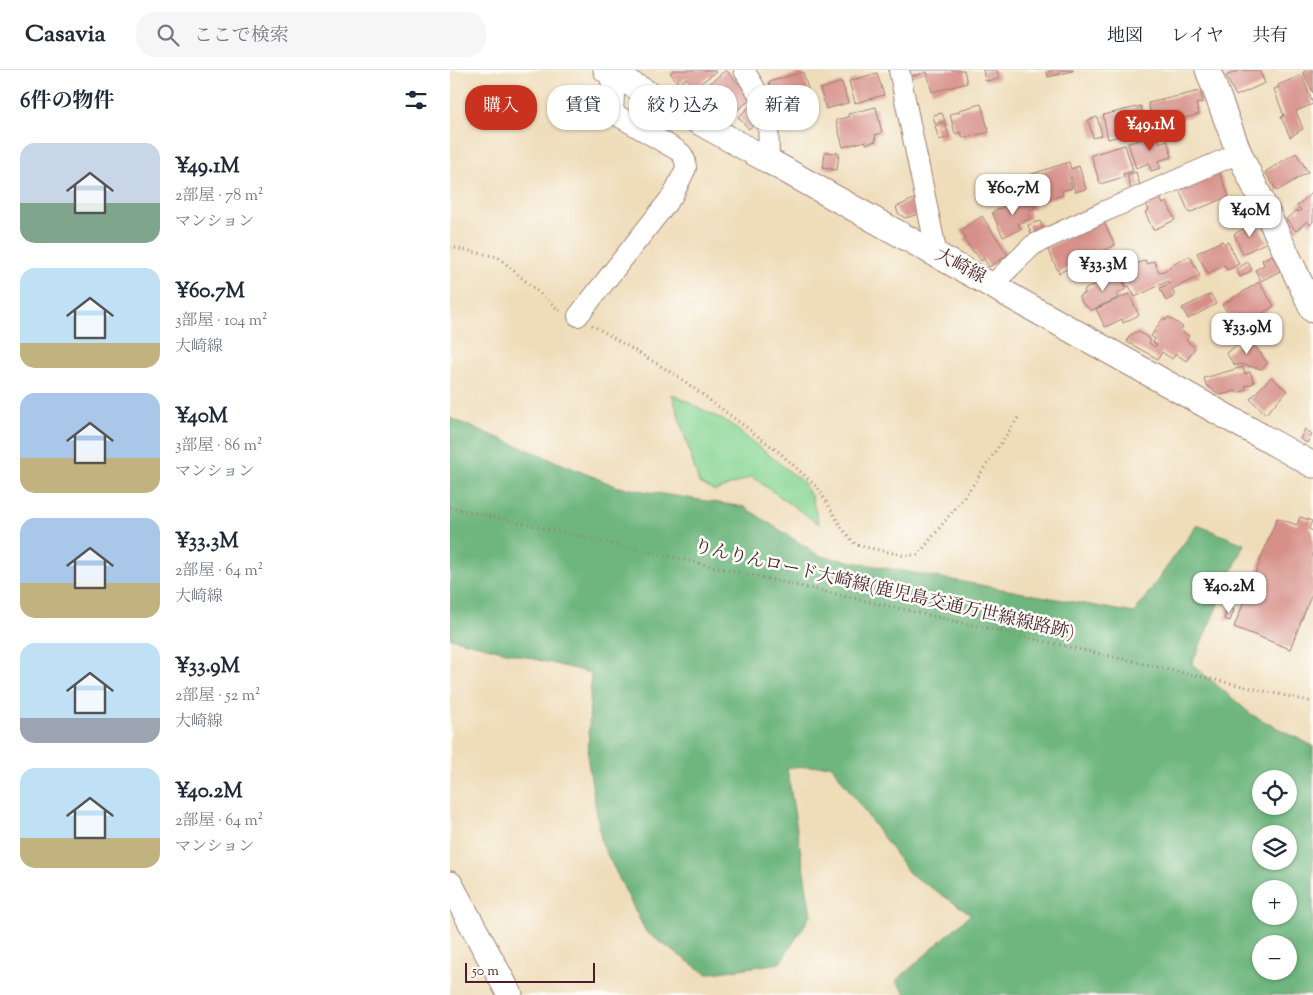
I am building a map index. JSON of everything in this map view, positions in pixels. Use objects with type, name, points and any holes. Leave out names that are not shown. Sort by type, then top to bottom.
[{"type":"street","points":[[744,70],[768,110],[769,162]]},
{"type":"street","points":[[899,70],[937,255]]},
{"type":"street","points":[[1208,70],[1239,153],[1312,304]]},
{"type":"street","points":[[578,316],[673,195],[686,168],[685,160],[677,150],[613,113],[614,95],[607,71]]},
{"type":"street","name":"大崎線","points":[[607,71],[992,284],[1313,466]]},
{"type":"street","points":[[992,284],[1033,245],[1103,212],[1239,153]]},
{"type":"street","points":[[450,884],[510,995]]},
{"type":"path","points":[[450,247],[498,257],[568,319],[578,316],[679,378],[779,452],[818,488],[843,530],[856,545],[902,555],[918,555],[968,492],[1020,415]]},
{"type":"path","name":"りんりんロード大崎線(鹿児島交通万世線線路跡)","points":[[450,507],[1313,702]]},
{"type":"green space","points":[[672,394],[729,423],[804,483],[812,498],[819,524],[752,477],[715,491],[699,483]]},
{"type":"green space","points":[[450,418],[618,487],[744,507],[820,556],[1134,613],[1197,525],[1244,544],[1192,664],[1252,715],[1313,746],[1313,995],[907,995],[896,981],[971,914],[909,873],[831,765],[787,768],[811,915],[780,963],[706,974],[646,932],[602,844],[588,761],[591,673],[450,638]]},
{"type":"building","points":[[674,70],[714,70],[716,72],[698,85],[692,85],[686,78],[679,84],[670,73]]},
{"type":"building","points":[[726,70],[739,84],[741,82],[747,92],[747,102],[737,111],[737,85],[708,85]]},
{"type":"building","points":[[904,70],[964,70],[967,83],[932,92],[927,72],[906,78]]},
{"type":"building","points":[[983,70],[997,70],[999,79],[985,81]]},
{"type":"building","points":[[1054,70],[1073,71],[1048,77],[1047,72]]},
{"type":"building","points":[[1240,70],[1259,70],[1265,83],[1236,96],[1226,76]]},
{"type":"building","points":[[1313,70],[1313,93],[1303,72]]},
{"type":"building","points":[[803,72],[807,85],[770,85],[769,82]]},
{"type":"building","points":[[877,73],[884,95],[855,103],[849,81]]},
{"type":"building","points":[[1302,75],[1313,104],[1296,111],[1303,129],[1290,137],[1281,117],[1284,116],[1274,89],[1279,87],[1278,85]]},
{"type":"building","points":[[842,82],[848,103],[826,109],[820,89]]},
{"type":"building","points":[[1200,91],[1203,102],[1196,104],[1199,114],[1171,122],[1172,125],[1155,130],[1148,103]]},
{"type":"building","points":[[981,104],[989,132],[963,138],[961,132],[955,134],[950,114]]},
{"type":"building","points":[[1141,106],[1143,115],[1140,116],[1144,130],[1108,139],[1103,115]]},
{"type":"building","points":[[876,107],[882,133],[875,135],[876,141],[866,144],[866,141],[843,147],[836,120],[849,117],[848,114]]},
{"type":"building","points":[[747,109],[747,127],[738,117]]},
{"type":"building","points":[[942,113],[945,121],[935,124],[933,115]]},
{"type":"building","points":[[1097,117],[1102,135],[1093,138],[1088,120]]},
{"type":"building","points":[[945,123],[949,137],[939,140],[935,126]]},
{"type":"building","points":[[1158,136],[1160,143],[1167,140],[1172,157],[1158,161],[1161,168],[1151,171],[1149,163],[1136,168],[1128,143]]},
{"type":"building","points":[[1125,145],[1133,171],[1123,174],[1124,177],[1100,184],[1091,155]]},
{"type":"building","points":[[825,152],[839,153],[837,170],[823,168]]},
{"type":"building","points":[[1296,153],[1308,172],[1277,191],[1265,172]]},
{"type":"building","points":[[1069,162],[1071,169],[1079,166],[1086,189],[1075,192],[1071,177],[1069,178],[1072,188],[1062,191],[1063,195],[1037,203],[1029,175]]},
{"type":"building","points":[[1218,170],[1229,196],[1189,213],[1178,187]]},
{"type":"building","points":[[1136,172],[1140,186],[1131,190],[1127,175]]},
{"type":"building","points":[[1313,192],[1313,222],[1310,225],[1307,221],[1296,231],[1286,219],[1297,210],[1299,212],[1301,210],[1297,206]]},
{"type":"building","points":[[1158,194],[1163,204],[1167,202],[1175,220],[1153,230],[1145,212],[1149,210],[1144,200]]},
{"type":"building","points":[[1029,195],[1035,208],[1028,211],[1031,218],[1018,224],[1021,229],[1003,237],[992,212],[1020,202],[1019,199]]},
{"type":"building","points":[[918,197],[922,213],[905,218],[898,213],[896,207]]},
{"type":"building","points":[[982,216],[1008,255],[989,267],[984,259],[981,261],[974,253],[964,239],[966,238],[961,230]]},
{"type":"building","points":[[1103,220],[1115,245],[1059,273],[1047,248]]},
{"type":"building","points":[[1040,221],[1044,233],[1032,237],[1028,225]]},
{"type":"building","points":[[1257,222],[1267,242],[1243,254],[1234,234]]},
{"type":"building","points":[[1222,241],[1224,244],[1228,242],[1239,264],[1227,270],[1225,265],[1208,274],[1197,253]]},
{"type":"building","points":[[1272,255],[1280,271],[1261,281],[1255,270],[1264,265],[1262,260]]},
{"type":"building","points":[[1190,256],[1200,276],[1172,289],[1175,296],[1166,301],[1160,288],[1170,283],[1168,281],[1135,297],[1119,272],[1145,260],[1147,264],[1154,261],[1159,272],[1164,271]]},
{"type":"building","points":[[1248,262],[1252,270],[1240,277],[1236,269]]},
{"type":"building","points":[[1119,273],[1126,289],[1117,293],[1119,297],[1092,310],[1083,304],[1079,296],[1085,293],[1084,290]]},
{"type":"building","points":[[1259,282],[1274,306],[1255,318],[1257,321],[1239,327],[1222,305]]},
{"type":"building","points":[[1129,294],[1139,315],[1123,323],[1122,319],[1105,327],[1096,309]]},
{"type":"building","points":[[1211,294],[1216,304],[1188,319],[1182,308]]},
{"type":"building","points":[[1168,317],[1183,327],[1180,330],[1189,336],[1186,340],[1195,348],[1186,361],[1176,354],[1172,359],[1162,352],[1158,359],[1127,342],[1129,336],[1138,331],[1151,340],[1149,343],[1155,347],[1157,345],[1153,342],[1155,339],[1151,336],[1163,318],[1166,320]]},
{"type":"building","points":[[1249,337],[1267,363],[1262,369],[1239,364],[1235,366],[1226,353]]},
{"type":"building","points":[[1243,367],[1245,374],[1250,372],[1254,383],[1245,386],[1246,390],[1220,395],[1206,385],[1204,378]]},
{"type":"building","points":[[1271,377],[1287,391],[1266,414],[1250,399]]},
{"type":"building","points":[[1305,429],[1312,434],[1307,443],[1300,439]]},
{"type":"building","points":[[1300,517],[1312,521],[1309,529],[1313,531],[1313,591],[1290,649],[1234,627],[1277,518],[1297,525]]},
{"type":"building","points":[[1228,608],[1234,610],[1230,621],[1224,619]]}]
